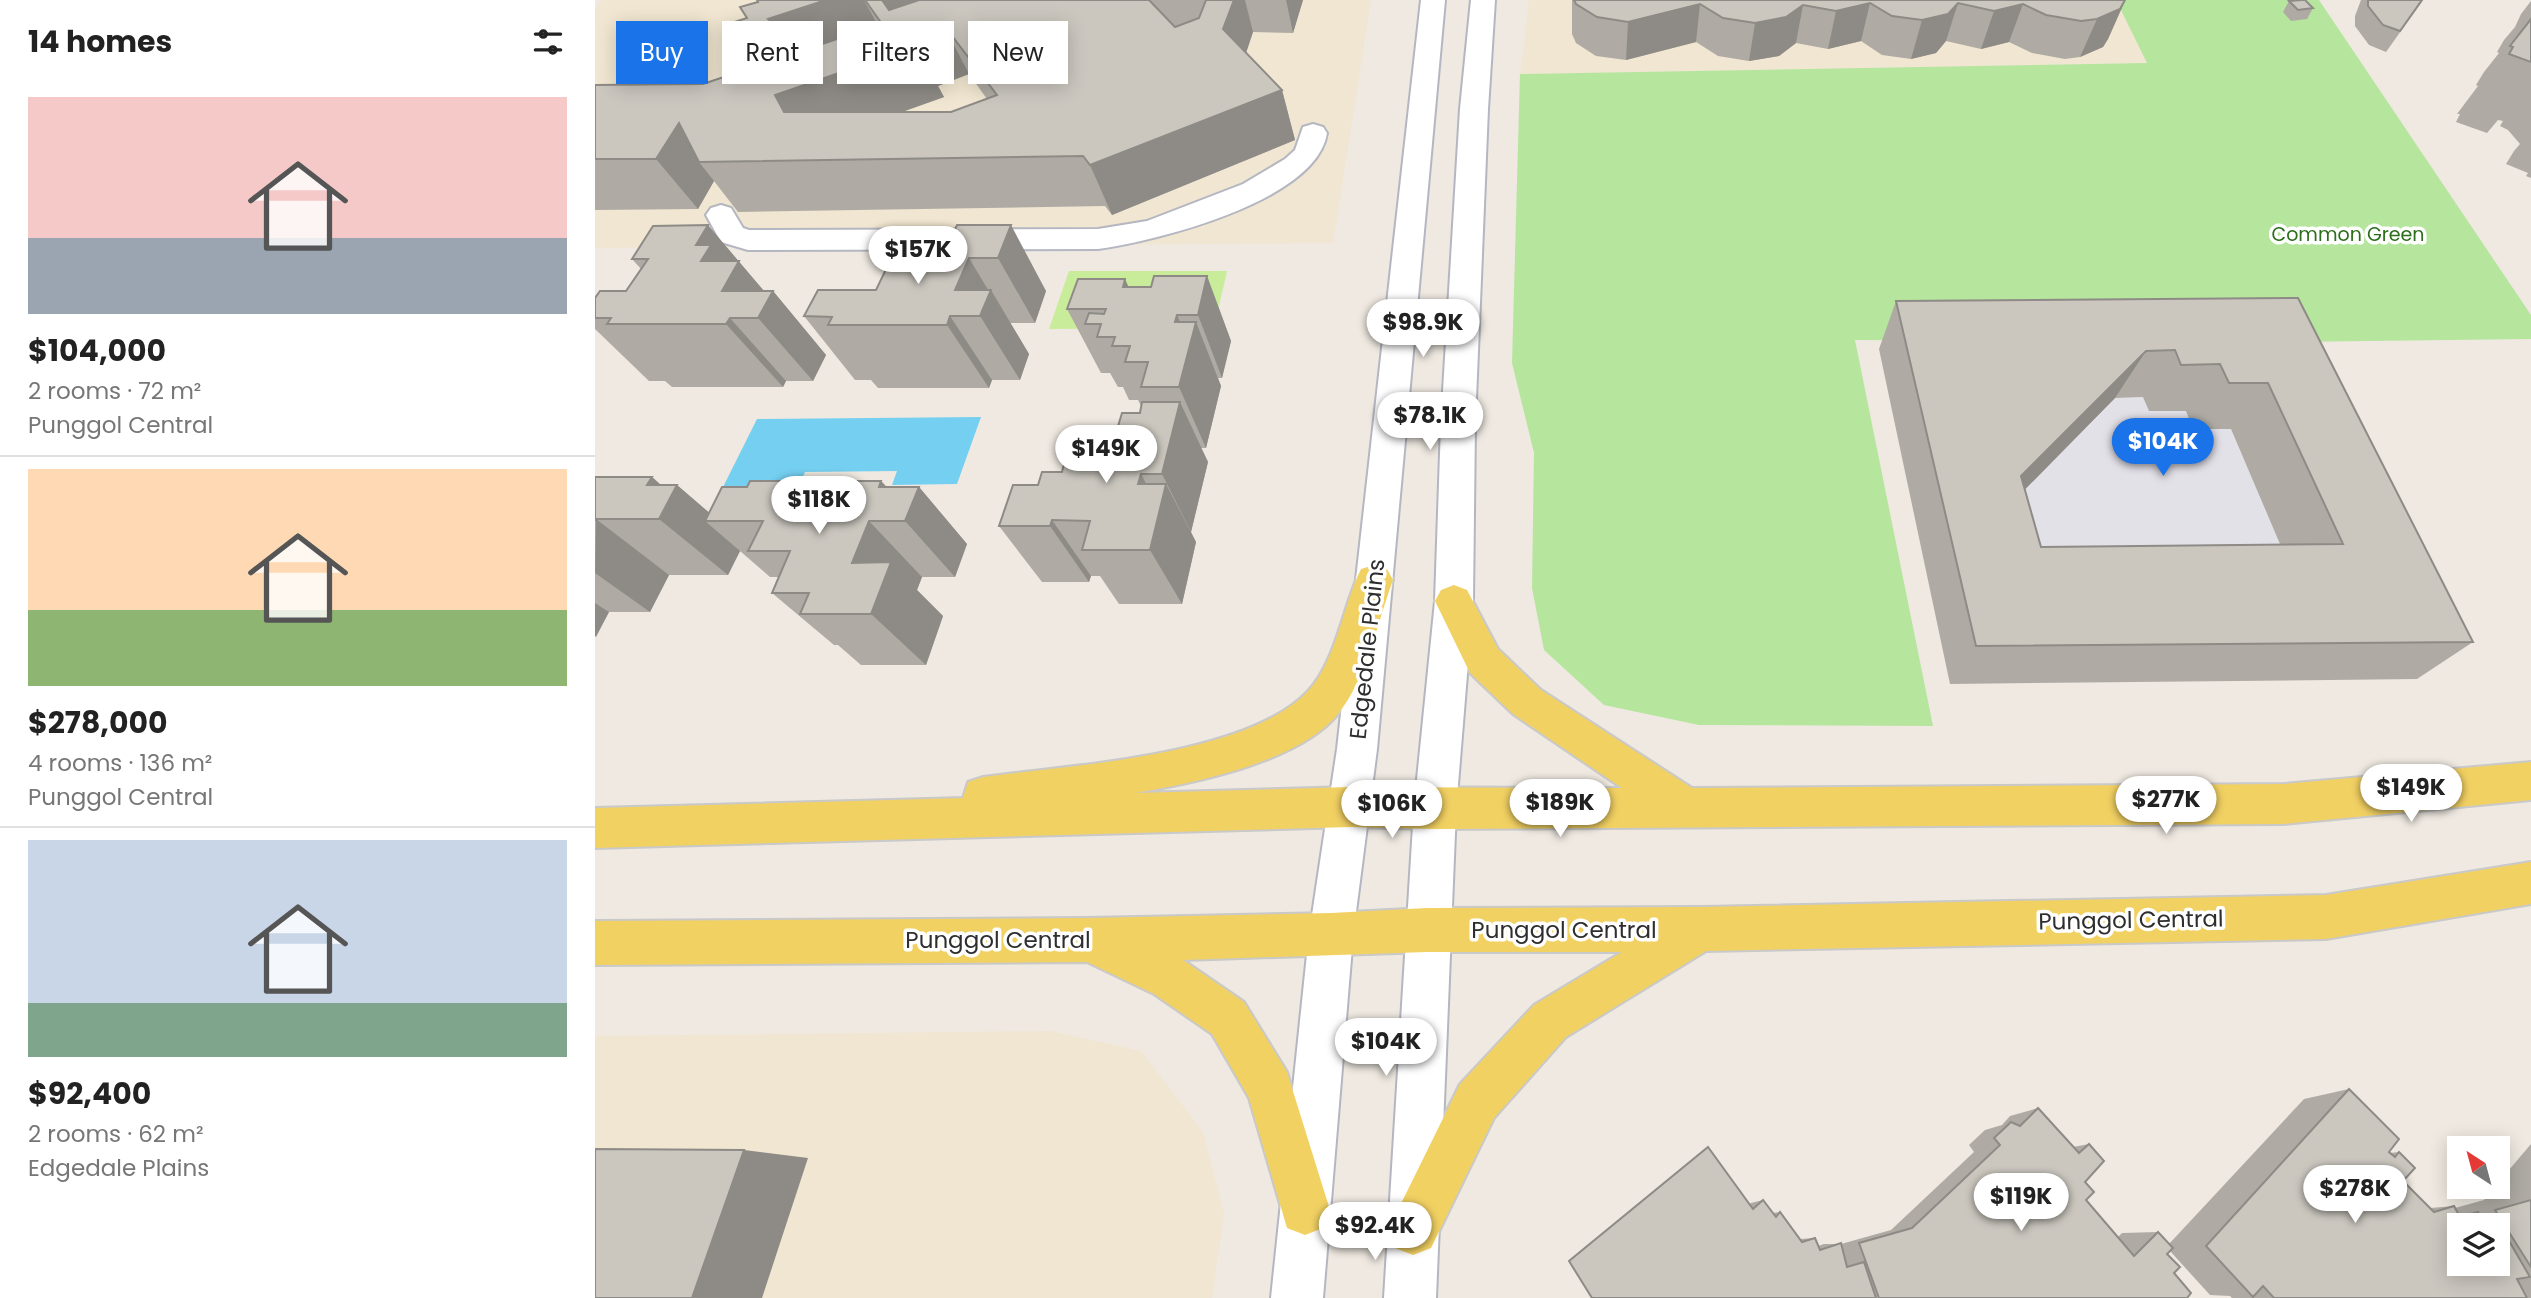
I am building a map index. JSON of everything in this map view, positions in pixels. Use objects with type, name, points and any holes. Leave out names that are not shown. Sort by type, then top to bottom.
[{"type":"main road","points":[[822,820],[1207,762],[1287,732],[1323,703],[1338,676],[1374,580]]},
{"type":"main road","points":[[1454,601],[1483,661],[1527,702],[1684,806]]},
{"type":"main road","points":[[595,828],[1350,807],[1434,809],[2284,804],[2531,781]]},
{"type":"main road","name":"Punggol Central","points":[[595,943],[1088,940],[1331,935],[1427,930],[1701,929],[2326,917],[2531,883]]},
{"type":"main road","points":[[1413,1230],[1477,1101],[1550,1021],[1701,929]]},
{"type":"main road","points":[[1088,940],[1170,978],[1228,1018],[1271,1089],[1305,1210]]},
{"type":"street","name":"Edgedale Plains","points":[[1297,1298],[1331,935],[1350,807],[1433,0]]},
{"type":"street","points":[[1409,1298],[1434,809],[1454,601],[1458,424],[1474,109],[1483,0]]},
{"type":"street","points":[[721,215],[732,235],[748,240],[1098,239],[1136,234],[1170,224],[1249,192],[1295,166],[1306,155],[1313,133]]},
{"type":"shaded area","points":[[602,0],[1371,0],[1333,243],[595,248],[595,9]]},
{"type":"shaded area","points":[[1529,0],[2116,0],[2147,63],[1520,74]]},
{"type":"shaded area","points":[[2143,397],[2186,411],[2194,429],[2231,429],[2298,585],[2013,588],[1996,519],[2115,398]]},
{"type":"shaded area","points":[[1051,1031],[1141,1051],[1203,1132],[1224,1213],[1212,1298],[595,1298],[595,1036]]},
{"type":"green space","name":"Common Green","points":[[2116,0],[2319,0],[2531,315],[2531,339],[2282,342],[1855,340],[1933,726],[1699,725],[1604,705],[1544,650],[1532,588],[1534,453],[1512,363],[1520,74],[2147,63]]},
{"type":"green space","points":[[1069,271],[1227,271],[1214,328],[1049,329]]},
{"type":"water","points":[[981,417],[957,484],[892,485],[897,471],[805,472],[792,500],[716,501],[757,419]]},
{"type":"building","points":[[757,0],[826,0],[768,19],[770,21],[738,21],[747,18],[740,7],[758,2]]},
{"type":"building","points":[[865,0],[882,0],[889,10],[919,0],[1149,0],[1175,27],[1199,18],[1206,0],[1234,0],[1223,29],[1282,90],[1090,165],[1083,156],[699,162],[679,123],[656,159],[595,159],[595,85],[708,82],[722,78],[722,84],[807,84],[775,95],[784,112],[951,112],[997,95],[989,84],[1068,84],[1068,21],[968,21],[968,57],[954,38],[954,21],[880,21]]},
{"type":"building","points":[[1574,0],[2125,0],[2120,9],[2097,19],[2081,21],[2046,15],[2023,4],[1994,11],[1958,3],[1948,14],[1922,20],[1892,16],[1870,3],[1836,11],[1803,5],[1786,17],[1755,23],[1723,18],[1700,4],[1628,22],[1597,17]]},
{"type":"building","points":[[2305,0],[2313,8],[2298,10],[2289,1]]},
{"type":"building","points":[[2368,0],[2422,0],[2400,31],[2383,25],[2368,6]]},
{"type":"building","points":[[2531,19],[2531,62],[2509,54],[2513,47],[2510,46]]},
{"type":"building","points":[[837,39],[837,74],[823,78],[823,44]]},
{"type":"building","points":[[708,225],[696,245],[711,245],[701,261],[739,261],[722,291],[773,291],[758,318],[730,318],[726,324],[607,324],[611,318],[595,318],[595,298],[600,291],[626,291],[648,259],[632,259],[653,226]]},
{"type":"building","points":[[957,225],[1011,225],[998,258],[969,258],[955,290],[991,290],[980,316],[950,316],[947,325],[828,325],[832,317],[804,316],[818,290],[876,290],[891,259],[914,259],[919,248],[946,248]]},
{"type":"building","points":[[1154,276],[1207,276],[1198,315],[1177,315],[1175,322],[1196,322],[1179,387],[1141,387],[1148,362],[1125,362],[1130,346],[1112,346],[1115,337],[1097,337],[1101,324],[1085,324],[1089,313],[1104,314],[1106,309],[1067,309],[1078,279],[1125,279],[1123,287],[1151,287]]},
{"type":"building","points":[[2298,298],[2473,642],[1976,646],[1896,301]],"holes":[[[2175,350],[2181,365],[2220,364],[2229,383],[2268,383],[2343,544],[2041,547],[2021,476],[2146,351]]]},
{"type":"building","points":[[1142,402],[1180,402],[1162,474],[1141,474],[1138,484],[1166,484],[1150,550],[1082,550],[1090,521],[1052,520],[1050,526],[999,526],[1013,485],[1038,485],[1042,472],[1062,472],[1065,460],[1081,460],[1085,445],[1112,446],[1122,413],[1140,413]]},
{"type":"building","points":[[595,477],[652,477],[647,485],[677,485],[659,519],[595,520]]},
{"type":"building","points":[[750,481],[881,481],[879,487],[919,487],[905,521],[869,521],[852,563],[891,562],[871,614],[800,614],[809,593],[772,593],[790,551],[748,551],[763,521],[705,521],[722,487],[747,487]]},
{"type":"building","points":[[2349,1089],[2399,1139],[2389,1152],[2395,1157],[2399,1152],[2415,1168],[2403,1181],[2434,1212],[2454,1206],[2458,1213],[2447,1213],[2447,1276],[2510,1276],[2510,1243],[2530,1277],[2517,1279],[2527,1298],[2274,1298],[2263,1286],[2253,1297],[2206,1246]]},
{"type":"building","points":[[2038,1108],[2079,1153],[2089,1144],[2104,1161],[2085,1182],[2094,1192],[2086,1200],[2134,1256],[2158,1232],[2173,1248],[2167,1254],[2180,1267],[2174,1273],[2191,1293],[2187,1298],[1879,1298],[1859,1243],[1912,1228],[2000,1145],[1994,1138],[2011,1122],[2020,1126]]},
{"type":"building","points":[[1708,1147],[1753,1209],[1763,1200],[1776,1217],[1780,1212],[1802,1242],[1815,1238],[1820,1250],[1841,1243],[1847,1267],[1864,1262],[1876,1298],[1592,1298],[1569,1261]]},
{"type":"building","points":[[595,1149],[744,1150],[692,1298],[595,1298]]},
{"type":"building","points":[[2531,1200],[2531,1267],[2510,1234],[2510,1213],[2497,1213],[2495,1210]]}]
